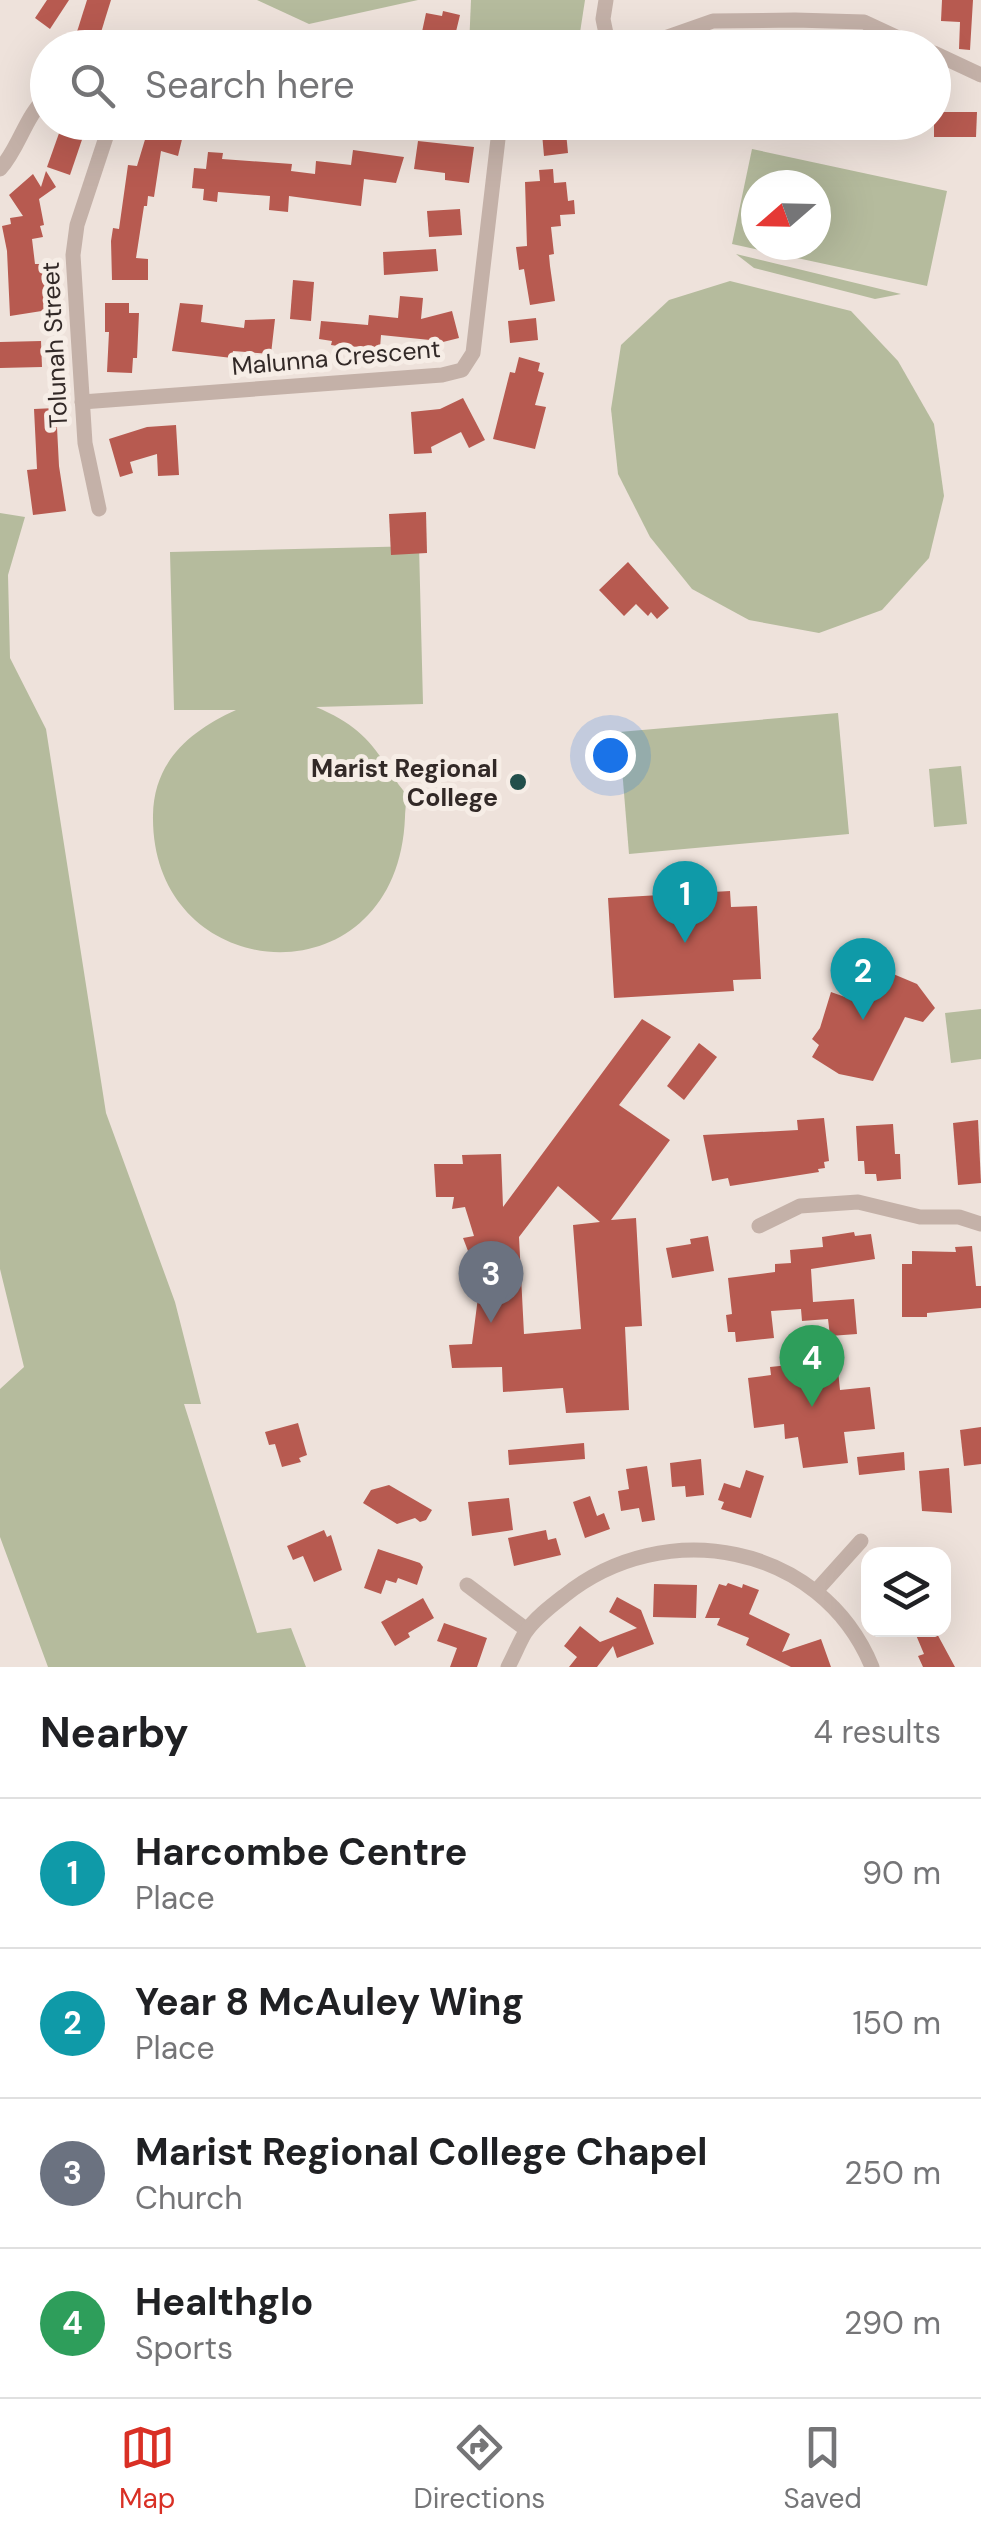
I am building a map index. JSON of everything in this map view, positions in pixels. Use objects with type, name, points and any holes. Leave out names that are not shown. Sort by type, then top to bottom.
[{"type":"street","points":[[606,0],[606,30]]},
{"type":"street","points":[[686,30],[713,20],[795,20],[864,22],[881,30]]},
{"type":"street","points":[[951,61],[981,75]]},
{"type":"street","points":[[0,169],[14,152],[30,118]]},
{"type":"street","name":"Tolunah Street","points":[[99,508],[85,443],[72,255],[77,225],[105,140]]},
{"type":"street","name":"Malunna Crescent","points":[[82,402],[442,375],[462,370],[473,352],[498,140]]},
{"type":"street","points":[[759,1226],[800,1206],[858,1202],[920,1217],[958,1217],[981,1224]]},
{"type":"street","points":[[816,1591],[861,1541]]},
{"type":"street","points":[[508,1667],[527,1630],[587,1578],[617,1563],[696,1548],[762,1560],[816,1591],[850,1626],[872,1667]]},
{"type":"street","points":[[466,1584],[527,1630]]},
{"type":"green space","points":[[257,0],[418,0],[309,24]]},
{"type":"green space","points":[[471,0],[585,0],[580,30],[470,30]]},
{"type":"green space","points":[[752,149],[947,191],[927,286],[806,260],[831,260],[831,170],[748,170]]},
{"type":"green space","points":[[741,201],[741,246],[732,244]]},
{"type":"green space","points":[[744,260],[761,260],[901,294],[875,299],[754,268]]},
{"type":"green space","points":[[730,281],[851,311],[898,361],[934,424],[944,496],[929,558],[882,610],[819,633],[749,620],[692,589],[650,537],[618,474],[611,409],[621,345],[669,300]]},
{"type":"green space","points":[[0,513],[25,517],[8,575],[10,658],[46,729],[106,1113],[175,1302],[201,1404],[184,1404],[257,1633],[291,1628],[306,1667],[48,1667],[0,1537],[0,1389],[24,1367],[0,1269]]},
{"type":"green space","points":[[419,546],[423,704],[316,707],[364,737],[404,792],[405,817],[392,878],[362,921],[321,945],[275,952],[230,942],[190,915],[163,873],[153,815],[160,779],[178,750],[204,728],[236,710],[174,710],[170,552]]},
{"type":"green space","points":[[838,713],[849,834],[629,854],[619,732]]},
{"type":"green space","points":[[961,766],[967,824],[934,827],[929,769]]},
{"type":"green space","points":[[981,1009],[981,1059],[951,1063],[945,1013]]},
{"type":"building","points":[[47,0],[69,0],[50,29],[35,18]]},
{"type":"building","points":[[87,0],[111,0],[102,30],[78,30]]},
{"type":"building","points":[[942,0],[973,0],[970,50],[959,49],[960,22],[941,21]]},
{"type":"building","points":[[443,11],[460,15],[456,30],[422,30],[426,13],[442,16]]},
{"type":"building","points":[[951,112],[977,112],[976,137],[951,137]]},
{"type":"building","points":[[57,140],[82,140],[70,175],[47,167]]},
{"type":"building","points":[[145,140],[182,140],[178,156],[161,151],[154,197],[148,196],[144,206],[136,258],[148,259],[148,280],[112,280],[113,228],[119,229],[128,165],[137,166]]},
{"type":"building","points":[[543,140],[567,140],[568,153],[544,156]]},
{"type":"building","points":[[418,141],[474,147],[469,183],[445,180],[445,173],[414,169]]},
{"type":"building","points":[[353,150],[404,157],[396,183],[364,179],[361,206],[289,196],[288,212],[269,210],[270,196],[218,192],[217,202],[203,200],[204,189],[192,188],[194,168],[206,169],[208,152],[223,153],[222,159],[292,164],[291,171],[315,174],[316,161],[351,165]]},
{"type":"building","points":[[553,169],[554,183],[566,182],[568,201],[574,200],[575,214],[560,215],[561,226],[551,227],[554,254],[549,255],[555,301],[530,305],[516,247],[527,246],[525,182],[540,181],[539,170]]},
{"type":"building","points":[[46,171],[56,187],[39,199],[43,237],[32,239],[35,264],[44,264],[48,310],[10,316],[2,226],[11,224],[10,218],[23,216],[9,195],[33,174],[41,187]]},
{"type":"building","points":[[460,209],[462,235],[429,237],[427,211]]},
{"type":"building","points":[[436,249],[438,271],[384,275],[383,252]]},
{"type":"building","points":[[293,280],[314,282],[311,321],[290,319]]},
{"type":"building","points":[[400,296],[423,298],[421,319],[452,311],[459,338],[431,345],[430,340],[381,335],[380,348],[371,351],[331,345],[332,341],[319,339],[321,321],[368,325],[369,315],[398,318]]},
{"type":"building","points":[[105,303],[129,303],[129,313],[139,313],[137,358],[133,358],[132,373],[107,372],[109,332],[105,332]]},
{"type":"building","points":[[180,303],[203,305],[201,322],[244,328],[245,320],[275,319],[271,354],[233,351],[232,358],[172,351]]},
{"type":"building","points":[[536,318],[538,340],[510,343],[508,321]]},
{"type":"building","points":[[41,341],[42,367],[0,368],[0,342]]},
{"type":"building","points":[[519,357],[540,363],[538,371],[544,373],[535,405],[546,407],[535,449],[493,439],[510,372],[515,373]]},
{"type":"building","points":[[463,398],[485,440],[469,448],[461,432],[431,447],[432,453],[414,454],[411,412],[440,409]]},
{"type":"building","points":[[56,408],[66,511],[33,515],[27,470],[37,469],[34,409]]},
{"type":"building","points":[[176,425],[179,475],[158,476],[157,454],[130,462],[133,473],[120,477],[109,439],[147,427]]},
{"type":"building","points":[[426,512],[427,553],[391,555],[389,514]]},
{"type":"building","points":[[628,562],[669,608],[657,619],[636,604],[624,616],[599,590]]},
{"type":"building","points":[[730,891],[731,907],[757,906],[761,979],[733,980],[734,991],[614,998],[608,898]]},
{"type":"building","points":[[860,960],[917,984],[935,1008],[923,1022],[905,1017],[873,1081],[839,1074],[812,1057],[819,1045],[812,1039],[820,1028],[831,992],[845,997]]},
{"type":"building","points":[[642,1019],[671,1037],[619,1105],[670,1140],[611,1220],[636,1218],[642,1326],[625,1327],[629,1410],[566,1413],[563,1388],[503,1392],[502,1367],[452,1368],[449,1345],[472,1344],[480,1282],[463,1238],[474,1236],[465,1207],[452,1209],[454,1197],[436,1197],[434,1164],[463,1164],[462,1155],[501,1154],[503,1207]],"holes":[[[558,1186],[600,1222],[573,1225],[581,1329],[524,1334],[519,1237]]]},
{"type":"building","points":[[699,1043],[717,1057],[684,1100],[667,1086]]},
{"type":"building","points":[[824,1118],[829,1161],[824,1162],[825,1168],[818,1169],[819,1172],[730,1186],[728,1178],[712,1181],[703,1135],[798,1130],[797,1120]]},
{"type":"building","points":[[978,1120],[981,1183],[958,1185],[953,1123]]},
{"type":"building","points":[[893,1124],[901,1179],[877,1181],[876,1174],[865,1174],[864,1161],[858,1161],[856,1126]]},
{"type":"building","points":[[854,1232],[855,1236],[871,1234],[875,1259],[811,1269],[813,1302],[854,1299],[857,1334],[830,1336],[828,1319],[802,1321],[801,1309],[771,1311],[774,1338],[736,1342],[735,1332],[728,1332],[726,1315],[732,1314],[728,1278],[775,1272],[775,1264],[791,1263],[790,1250],[823,1247],[822,1237]]},
{"type":"building","points":[[708,1236],[714,1271],[672,1278],[666,1248],[691,1244],[690,1239]]},
{"type":"building","points":[[972,1246],[976,1286],[981,1286],[981,1308],[902,1317],[902,1264],[912,1264],[912,1251],[956,1252],[955,1247]]},
{"type":"building","points":[[837,1360],[840,1390],[870,1387],[875,1429],[844,1432],[848,1463],[803,1468],[798,1437],[785,1439],[784,1424],[754,1428],[748,1378],[771,1375],[770,1367]]},
{"type":"building","points":[[298,1423],[307,1455],[299,1458],[301,1462],[282,1467],[275,1444],[269,1445],[265,1432]]},
{"type":"building","points":[[981,1427],[981,1464],[964,1466],[960,1430]]},
{"type":"building","points":[[584,1443],[585,1459],[509,1465],[508,1450]]},
{"type":"building","points":[[904,1452],[905,1470],[859,1475],[857,1457]]},
{"type":"building","points":[[701,1459],[704,1495],[686,1497],[685,1486],[672,1487],[670,1463]]},
{"type":"building","points":[[647,1466],[655,1520],[642,1522],[639,1508],[621,1511],[618,1491],[629,1489],[626,1469]]},
{"type":"building","points":[[949,1468],[952,1513],[922,1511],[919,1471]]},
{"type":"building","points":[[746,1470],[764,1476],[751,1518],[721,1509],[724,1502],[718,1500],[724,1483],[740,1488]]},
{"type":"building","points":[[389,1485],[432,1510],[426,1520],[420,1522],[415,1518],[397,1524],[363,1503],[371,1490]]},
{"type":"building","points":[[590,1496],[597,1516],[604,1513],[610,1529],[585,1538],[573,1502]]},
{"type":"building","points":[[509,1498],[513,1530],[472,1536],[468,1502]]},
{"type":"building","points":[[324,1530],[327,1537],[331,1535],[342,1570],[314,1582],[303,1556],[293,1560],[287,1546]]},
{"type":"building","points":[[546,1530],[548,1540],[556,1538],[561,1555],[514,1566],[508,1538]]},
{"type":"building","points":[[378,1549],[420,1563],[423,1567],[417,1585],[398,1578],[396,1583],[386,1580],[381,1594],[364,1588]]},
{"type":"building","points":[[654,1584],[697,1585],[696,1618],[653,1617]]},
{"type":"building","points":[[719,1584],[759,1590],[749,1614],[790,1634],[782,1652],[821,1639],[831,1667],[791,1667],[746,1645],[749,1638],[717,1625],[720,1618],[705,1618]]},
{"type":"building","points":[[617,1597],[641,1610],[654,1644],[617,1658],[613,1646],[597,1667],[569,1667],[577,1657],[564,1646],[580,1626],[600,1642],[637,1628],[609,1612]]},
{"type":"building","points":[[423,1598],[434,1618],[395,1646],[381,1622]]},
{"type":"building","points":[[444,1623],[487,1638],[477,1667],[450,1667],[457,1648],[437,1641]]},
{"type":"building","points":[[917,1637],[939,1637],[955,1667],[923,1667],[918,1656],[924,1654]]},
{"type":"place","name":"Marist Regional College","points":[[518,782]]},
{"type":"place","name":"Harcombe Centre","points":[[685,943]]},
{"type":"place","name":"Year 8 McAuley Wing","points":[[863,1020]]},
{"type":"place","name":"Marist Regional College Chapel","points":[[491,1323]]},
{"type":"place","name":"Healthglo","points":[[812,1407]]}]
